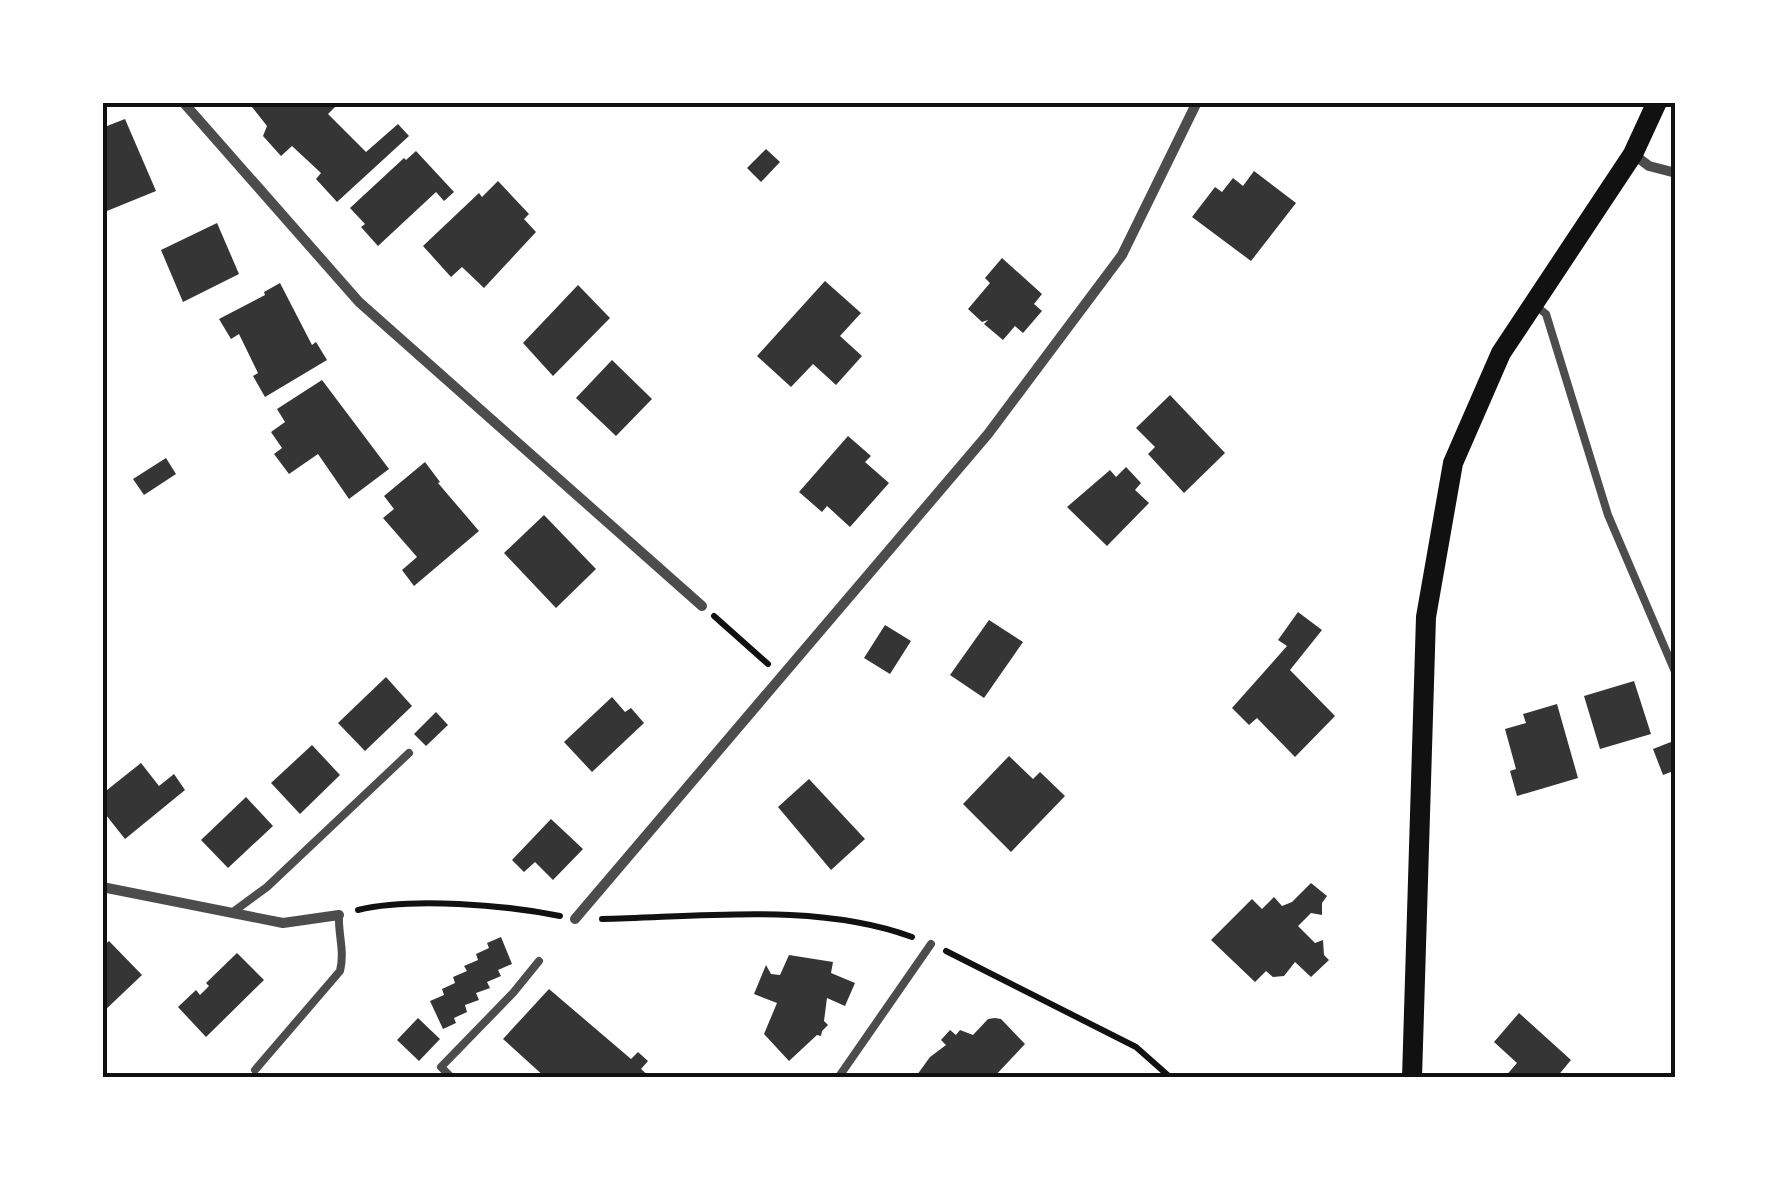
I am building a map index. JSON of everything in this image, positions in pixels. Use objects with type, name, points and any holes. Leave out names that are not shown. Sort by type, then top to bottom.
[{"type":"main road","points":[[1412,1078],[1426,617],[1453,463],[1501,353],[1633,154],[1657,102]]},
{"type":"street","points":[[182,102],[359,302],[702,606]]},
{"type":"street","points":[[575,919],[988,434],[1122,255],[1197,102]]},
{"type":"street","points":[[1633,154],[1649,166],[1676,173]]},
{"type":"street","points":[[102,887],[283,923],[339,915]]},
{"type":"lane","points":[[1536,305],[1546,314],[1608,514],[1676,674]]},
{"type":"lane","points":[[234,912],[266,887],[409,752]]},
{"type":"lane","points":[[254,1070],[340,971],[344,954],[338,935],[339,915]]},
{"type":"lane","points":[[838,1078],[931,944]]},
{"type":"lane","points":[[430,1078],[539,961]]},
{"type":"lane","points":[[440,1067],[452,1078]]},
{"type":"path","points":[[702,606],[782,676]]},
{"type":"path","points":[[339,915],[378,905],[443,905],[531,910],[575,919],[811,916],[891,929],[931,944],[1136,1047],[1171,1078]]},
{"type":"building","points":[[248,102],[340,102],[328,114],[366,152],[398,124],[409,136],[337,202],[316,179],[321,173],[292,146],[281,156],[263,136],[267,126]]},
{"type":"building","points":[[125,119],[156,191],[102,213],[102,128]]},
{"type":"building","points":[[766,149],[780,162],[761,182],[747,168]]},
{"type":"building","points":[[416,151],[454,192],[444,201],[436,192],[378,246],[350,208]]},
{"type":"building","points":[[1254,171],[1296,203],[1251,261],[1192,217],[1215,187],[1222,192],[1233,178],[1243,186]]},
{"type":"building","points":[[498,181],[529,214],[524,219],[536,232],[484,288],[462,267],[451,277],[423,246],[479,193],[482,197]]},
{"type":"building","points":[[217,223],[239,274],[183,302],[161,250]]},
{"type":"building","points":[[1002,258],[1042,294],[1034,304],[1042,311],[1023,333],[1015,326],[1003,340],[984,324],[988,320],[982,322],[968,309],[990,283],[985,278]]},
{"type":"building","points":[[825,281],[861,313],[840,336],[862,356],[836,385],[813,364],[791,387],[757,356]]},
{"type":"building","points":[[280,283],[312,345],[316,342],[327,360],[265,397],[253,376],[258,373],[239,334],[231,339],[219,319]]},
{"type":"building","points":[[578,285],[610,318],[553,376],[523,343]]},
{"type":"building","points":[[612,360],[652,399],[616,436],[576,398]]},
{"type":"building","points":[[322,380],[389,469],[349,499],[318,454],[289,474],[274,454],[282,448],[271,432],[285,422],[277,409]]},
{"type":"building","points":[[1170,395],[1225,453],[1184,493],[1148,454],[1155,447],[1136,428]]},
{"type":"building","points":[[848,436],[871,456],[865,462],[889,483],[850,527],[827,506],[822,512],[799,492]]},
{"type":"building","points":[[166,458],[176,474],[144,495],[133,479]]},
{"type":"building","points":[[425,462],[479,531],[414,586],[402,570],[417,557],[383,518],[394,509],[384,496]]},
{"type":"building","points":[[1126,467],[1141,483],[1135,490],[1149,503],[1107,546],[1067,507],[1110,470],[1116,477]]},
{"type":"building","points":[[544,515],[596,569],[556,608],[504,553]]},
{"type":"building","points":[[1298,612],[1322,630],[1290,670],[1335,716],[1295,757],[1257,718],[1249,725],[1232,708],[1287,646],[1278,640]]},
{"type":"building","points":[[989,620],[1023,642],[984,698],[950,675]]},
{"type":"building","points":[[885,625],[911,641],[890,674],[864,658]]},
{"type":"building","points":[[386,677],[412,706],[365,751],[338,723]]},
{"type":"building","points":[[1634,681],[1651,734],[1600,749],[1584,696]]},
{"type":"building","points":[[612,697],[625,712],[631,708],[644,723],[592,772],[564,742]]},
{"type":"building","points":[[1557,704],[1578,778],[1517,796],[1510,771],[1516,769],[1505,729],[1526,723],[1523,714]]},
{"type":"building","points":[[436,712],[448,725],[426,746],[414,734]]},
{"type":"building","points":[[1676,740],[1676,770],[1663,775],[1653,749]]},
{"type":"building","points":[[312,745],[340,775],[300,814],[271,783]]},
{"type":"building","points":[[1009,756],[1033,779],[1040,772],[1065,796],[1011,852],[963,804]]},
{"type":"building","points":[[141,763],[159,786],[174,774],[185,790],[125,839],[102,810],[102,794]]},
{"type":"building","points":[[809,779],[865,839],[831,870],[778,807]]},
{"type":"building","points":[[246,797],[273,826],[228,868],[201,840]]},
{"type":"building","points":[[551,819],[583,849],[553,880],[535,862],[524,872],[512,860]]},
{"type":"building","points":[[1311,883],[1327,896],[1322,903],[1322,915],[1311,913],[1298,926],[1315,943],[1323,940],[1324,955],[1329,960],[1311,977],[1295,962],[1284,976],[1273,977],[1266,971],[1255,982],[1211,940],[1252,899],[1262,909],[1274,897],[1282,906],[1292,902]]},
{"type":"building","points":[[501,937],[512,964],[498,970],[501,976],[487,982],[490,988],[476,993],[479,1000],[465,1005],[467,1012],[443,1029],[430,1001],[444,995],[442,989],[455,983],[453,977],[467,971],[464,966],[478,960],[476,954],[489,948],[487,943]]},
{"type":"building","points":[[109,941],[142,975],[102,1013],[102,947]]},
{"type":"building","points":[[237,953],[264,980],[206,1037],[178,1007],[196,990],[200,995],[209,986],[206,983]]},
{"type":"building","points":[[789,955],[833,962],[831,973],[855,983],[845,1006],[827,998],[824,1021],[828,1025],[821,1036],[817,1035],[789,1061],[764,1034],[777,1003],[754,994],[766,965],[771,974],[780,975]]},
{"type":"building","points":[[549,989],[631,1059],[638,1052],[648,1061],[641,1069],[651,1078],[546,1078],[503,1039]]},
{"type":"building","points":[[1519,1013],[1571,1060],[1556,1078],[1504,1078],[1517,1063],[1494,1042]]},
{"type":"building","points":[[418,1018],[440,1039],[419,1061],[397,1040]]},
{"type":"building","points":[[988,1019],[1001,1019],[1025,1044],[993,1078],[917,1075],[930,1057],[946,1045],[941,1040],[950,1030],[956,1035],[960,1030],[973,1035]]}]
